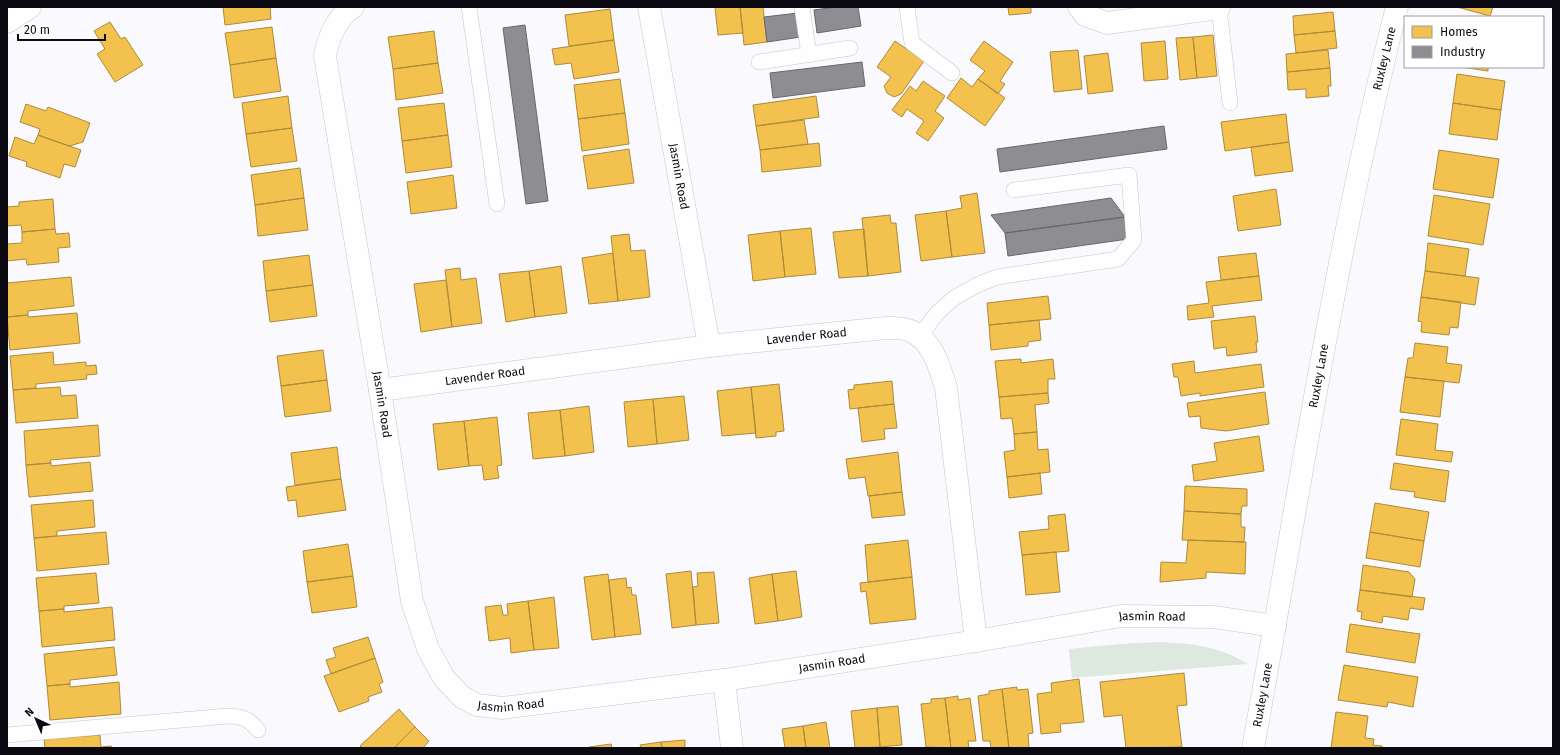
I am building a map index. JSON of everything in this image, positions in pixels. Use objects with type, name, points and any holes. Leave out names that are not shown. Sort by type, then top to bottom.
[{"type":"street","points":[[7,22],[30,7]]},
{"type":"street","name":"Jasmin Road","points":[[649,7],[709,346]]},
{"type":"street","points":[[1079,7],[1085,14],[1107,23],[1219,8]]},
{"type":"street","name":"Ruxley Lane","points":[[1253,748],[1324,348],[1378,83],[1397,7]]},
{"type":"street","name":"Jasmin Road","points":[[344,10],[327,43],[325,56],[380,390],[412,601],[428,649],[444,678],[462,697],[477,705],[502,708],[724,680],[976,641],[1121,616],[1214,617],[1275,626]]},
{"type":"street","name":"Lavender Road","points":[[380,390],[709,346],[886,328],[907,329],[920,336]]},
{"type":"street","points":[[920,336],[938,361],[946,388],[976,641]]},
{"type":"street","points":[[724,680],[732,748]]},
{"type":"lane","points":[[469,7],[497,204]]},
{"type":"lane","points":[[802,7],[809,55]]},
{"type":"lane","points":[[907,7],[912,43],[952,72]]},
{"type":"lane","points":[[1219,8],[1230,103]]},
{"type":"lane","points":[[759,62],[850,48]]},
{"type":"lane","points":[[920,336],[937,313],[948,303],[977,285],[997,277],[1118,259],[1134,240],[1129,175],[1014,190]]},
{"type":"lane","points":[[7,735],[228,716],[241,716],[252,723],[258,730]]},
{"type":"shaded area","points":[[1157,642],[1194,645],[1215,649],[1248,664],[1072,678],[1069,649]]},
{"type":"building: Homes","points":[[223,7],[270,7],[271,19],[225,25]]},
{"type":"building: Homes","points":[[715,7],[740,7],[743,33],[718,35]]},
{"type":"building: Homes","points":[[740,7],[763,7],[767,42],[744,45]]},
{"type":"building: Homes","points":[[1008,7],[1031,7],[1031,13],[1009,15]]},
{"type":"building: Homes","points":[[1457,7],[1493,7],[1490,16]]},
{"type":"building: Homes","points":[[610,9],[614,40],[569,46],[565,15]]},
{"type":"building: Homes","points":[[1333,12],[1335,31],[1294,35],[1293,16]]},
{"type":"building: Homes","points":[[110,22],[121,39],[125,37],[143,65],[115,82],[97,54],[105,49],[94,31]]},
{"type":"building: Homes","points":[[272,27],[276,58],[230,65],[225,33]]},
{"type":"building: Homes","points":[[434,31],[438,63],[393,69],[388,37]]},
{"type":"building: Homes","points":[[1335,31],[1337,48],[1296,53],[1294,35]]},
{"type":"building: Homes","points":[[1213,35],[1217,76],[1197,78],[1193,37]]},
{"type":"building: Homes","points":[[1193,37],[1197,78],[1180,80],[1176,38]]},
{"type":"building: Homes","points":[[614,40],[619,72],[574,79],[571,63],[555,65],[552,49]]},
{"type":"building: Homes","points":[[895,41],[924,61],[901,94],[894,97],[887,93],[884,86],[891,77],[877,67]]},
{"type":"building: Homes","points":[[984,41],[1013,62],[1000,81],[1005,84],[998,94],[978,79],[985,71],[970,60]]},
{"type":"building: Homes","points":[[1165,41],[1168,79],[1144,81],[1141,43]]},
{"type":"building: Homes","points":[[1078,50],[1082,89],[1054,92],[1050,52]]},
{"type":"building: Homes","points":[[1328,50],[1330,68],[1287,72],[1286,54]]},
{"type":"building: Homes","points":[[1108,53],[1113,91],[1088,94],[1084,56]]},
{"type":"building: Homes","points":[[276,58],[281,91],[234,98],[230,65]]},
{"type":"building: Homes","points":[[438,63],[443,93],[396,100],[393,69]]},
{"type":"building: Homes","points":[[1330,68],[1331,86],[1328,86],[1329,96],[1306,98],[1306,89],[1288,90],[1287,72]]},
{"type":"building: Homes","points":[[1468,68],[1488,68],[1488,71]]},
{"type":"building: Homes","points":[[1457,74],[1505,81],[1501,110],[1453,103]]},
{"type":"building: Homes","points":[[961,78],[972,87],[978,79],[1005,98],[985,126],[947,98]]},
{"type":"building: Homes","points":[[620,79],[625,113],[578,119],[574,85]]},
{"type":"building: Homes","points":[[923,81],[945,96],[935,111],[944,118],[928,141],[916,133],[924,121],[907,109],[902,117],[892,110],[910,86],[916,91]]},
{"type":"building: Homes","points":[[288,96],[292,128],[246,134],[242,103]]},
{"type":"building: Homes","points":[[816,96],[819,117],[756,126],[753,105]]},
{"type":"building: Homes","points":[[444,103],[448,135],[402,141],[398,108]]},
{"type":"building: Homes","points":[[1453,103],[1501,110],[1497,140],[1449,134]]},
{"type":"building: Homes","points":[[26,104],[46,111],[48,107],[90,123],[83,142],[69,146],[38,135],[40,129],[20,122]]},
{"type":"building: Homes","points":[[625,113],[629,144],[582,151],[578,119]]},
{"type":"building: Homes","points":[[1286,114],[1289,142],[1225,151],[1221,122]]},
{"type":"building: Homes","points":[[804,120],[808,144],[760,150],[756,126]]},
{"type":"building: Homes","points":[[292,128],[297,161],[251,167],[246,134]]},
{"type":"building: Homes","points":[[38,135],[81,150],[75,167],[64,164],[60,178],[26,166],[27,162],[9,156],[15,137],[34,144]]},
{"type":"building: Homes","points":[[448,135],[452,167],[406,173],[402,141]]},
{"type":"building: Homes","points":[[1289,142],[1293,171],[1255,176],[1251,147]]},
{"type":"building: Homes","points":[[819,143],[821,166],[762,172],[760,150]]},
{"type":"building: Homes","points":[[629,149],[634,183],[588,189],[583,156]]},
{"type":"building: Homes","points":[[1439,150],[1499,159],[1493,198],[1433,189]]},
{"type":"building: Homes","points":[[300,168],[304,198],[255,205],[251,175]]},
{"type":"building: Homes","points":[[453,175],[457,208],[411,214],[407,182]]},
{"type":"building: Homes","points":[[1276,189],[1281,225],[1238,231],[1233,196]]},
{"type":"building: Homes","points":[[977,193],[985,253],[952,257],[946,211],[962,208],[960,196]]},
{"type":"building: Homes","points":[[1434,195],[1490,204],[1483,245],[1428,236]]},
{"type":"building: Homes","points":[[304,198],[308,230],[258,236],[255,205]]},
{"type":"building: Homes","points":[[53,199],[55,229],[22,232],[21,225],[7,226],[7,207],[19,206],[19,202]]},
{"type":"building: Homes","points":[[946,211],[952,257],[921,261],[915,215]]},
{"type":"building: Homes","points":[[890,215],[891,223],[896,223],[901,272],[868,276],[862,218]]},
{"type":"building: Homes","points":[[811,228],[816,274],[785,277],[780,231]]},
{"type":"building: Homes","points":[[55,229],[56,234],[69,233],[70,247],[58,248],[59,262],[27,265],[26,259],[7,261],[7,244],[22,243],[22,232]]},
{"type":"building: Homes","points":[[864,229],[868,276],[839,278],[833,232]]},
{"type":"building: Homes","points":[[780,231],[785,277],[753,281],[748,235]]},
{"type":"building: Homes","points":[[629,234],[631,251],[645,250],[650,297],[618,301],[611,236]]},
{"type":"building: Homes","points":[[1428,243],[1469,249],[1465,276],[1425,271]]},
{"type":"building: Homes","points":[[613,253],[618,301],[589,304],[582,258]]},
{"type":"building: Homes","points":[[1256,253],[1259,276],[1221,280],[1218,257]]},
{"type":"building: Homes","points":[[309,255],[313,285],[266,291],[263,261]]},
{"type":"building: Homes","points":[[561,266],[567,313],[535,317],[529,271]]},
{"type":"building: Homes","points":[[460,268],[461,280],[476,278],[482,323],[452,327],[445,270]]},
{"type":"building: Homes","points":[[529,271],[535,317],[506,322],[499,274]]},
{"type":"building: Homes","points":[[1425,271],[1479,278],[1475,305],[1421,297]]},
{"type":"building: Homes","points":[[1259,276],[1262,300],[1212,306],[1214,317],[1188,320],[1187,306],[1209,303],[1206,282]]},
{"type":"building: Homes","points":[[71,277],[74,306],[28,311],[28,315],[7,317],[7,283]]},
{"type":"building: Homes","points":[[446,280],[452,327],[421,332],[414,284]]},
{"type":"building: Homes","points":[[313,285],[317,316],[270,322],[266,291]]},
{"type":"building: Homes","points":[[1048,296],[1051,319],[989,325],[987,303]]},
{"type":"building: Homes","points":[[1421,297],[1461,302],[1458,328],[1450,327],[1449,335],[1421,332],[1422,322],[1418,321]]},
{"type":"building: Homes","points":[[77,313],[80,343],[10,350],[7,317]]},
{"type":"building: Homes","points":[[1255,316],[1258,342],[1256,342],[1257,352],[1227,356],[1226,347],[1214,349],[1211,321]]},
{"type":"building: Homes","points":[[1039,320],[1041,340],[1028,342],[1028,346],[991,350],[989,325]]},
{"type":"building: Homes","points":[[1415,343],[1448,347],[1446,363],[1462,365],[1459,383],[1405,377],[1408,358],[1413,358]]},
{"type":"building: Homes","points":[[323,350],[327,380],[281,386],[277,356]]},
{"type":"building: Homes","points":[[53,352],[54,365],[86,362],[86,366],[96,365],[97,374],[86,375],[87,379],[36,384],[36,388],[13,390],[10,356]]},
{"type":"building: Homes","points":[[1021,359],[1021,363],[1053,359],[1055,379],[1048,379],[1048,393],[999,397],[995,361]]},
{"type":"building: Homes","points":[[1194,361],[1195,373],[1261,364],[1264,387],[1200,396],[1200,393],[1181,396],[1178,377],[1174,377],[1172,364]]},
{"type":"building: Homes","points":[[1405,377],[1444,381],[1440,417],[1400,412]]},
{"type":"building: Homes","points":[[327,380],[331,411],[285,417],[281,386]]},
{"type":"building: Homes","points":[[892,381],[894,404],[850,409],[848,390],[854,389],[854,385]]},
{"type":"building: Homes","points":[[779,384],[784,431],[776,432],[776,436],[756,438],[751,387]]},
{"type":"building: Homes","points":[[60,387],[61,396],[76,395],[78,418],[16,423],[13,390]]},
{"type":"building: Homes","points":[[751,387],[756,433],[722,436],[717,391]]},
{"type":"building: Homes","points":[[1265,392],[1269,424],[1226,431],[1201,428],[1200,416],[1189,417],[1187,403]]},
{"type":"building: Homes","points":[[1048,393],[1049,403],[1035,405],[1037,432],[1014,434],[1012,418],[1001,419],[999,397]]},
{"type":"building: Homes","points":[[684,396],[689,440],[657,444],[653,399]]},
{"type":"building: Homes","points":[[653,399],[657,444],[628,447],[624,402]]},
{"type":"building: Homes","points":[[894,404],[897,428],[884,429],[885,439],[862,442],[858,408]]},
{"type":"building: Homes","points":[[589,406],[594,452],[565,456],[560,410]]},
{"type":"building: Homes","points":[[560,410],[565,456],[533,459],[528,413]]},
{"type":"building: Homes","points":[[497,417],[502,465],[497,466],[499,478],[484,480],[482,465],[469,466],[464,421]]},
{"type":"building: Homes","points":[[1401,419],[1438,424],[1435,450],[1453,452],[1451,462],[1396,455]]},
{"type":"building: Homes","points":[[464,421],[469,466],[438,470],[433,424]]},
{"type":"building: Homes","points":[[98,425],[100,456],[50,460],[51,463],[26,465],[24,431]]},
{"type":"building: Homes","points":[[1037,432],[1038,450],[1048,449],[1050,472],[1007,477],[1004,452],[1015,450],[1014,434]]},
{"type":"building: Homes","points":[[1259,436],[1264,471],[1194,481],[1192,465],[1217,461],[1214,443]]},
{"type":"building: Homes","points":[[337,447],[341,479],[295,485],[291,453]]},
{"type":"building: Homes","points":[[898,452],[902,492],[868,496],[865,477],[849,479],[846,459]]},
{"type":"building: Homes","points":[[90,462],[93,491],[29,497],[26,465],[51,463],[51,466]]},
{"type":"building: Homes","points":[[1394,463],[1449,471],[1445,502],[1414,497],[1415,492],[1390,489]]},
{"type":"building: Homes","points":[[1040,473],[1042,494],[1009,498],[1007,477]]},
{"type":"building: Homes","points":[[341,479],[346,510],[298,517],[296,500],[288,501],[286,487]]},
{"type":"building: Homes","points":[[1185,486],[1247,489],[1247,506],[1242,506],[1241,514],[1184,511]]},
{"type":"building: Homes","points":[[902,492],[905,515],[872,518],[869,496]]},
{"type":"building: Homes","points":[[93,500],[95,527],[57,531],[57,536],[34,538],[31,505]]},
{"type":"building: Homes","points":[[1375,503],[1429,512],[1424,541],[1370,532]]},
{"type":"building: Homes","points":[[1184,511],[1241,514],[1241,527],[1245,527],[1244,542],[1182,540]]},
{"type":"building: Homes","points":[[1065,514],[1069,551],[1022,555],[1019,532],[1049,529],[1048,516]]},
{"type":"building: Homes","points":[[106,532],[109,564],[37,571],[34,538]]},
{"type":"building: Homes","points":[[1370,532],[1424,541],[1420,567],[1366,558]]},
{"type":"building: Homes","points":[[908,540],[912,577],[868,582],[865,545]]},
{"type":"building: Homes","points":[[1188,540],[1246,542],[1245,574],[1206,572],[1206,578],[1160,582],[1161,562],[1186,563]]},
{"type":"building: Homes","points":[[348,544],[353,576],[307,582],[303,551]]},
{"type":"building: Homes","points":[[1056,552],[1060,592],[1026,595],[1022,555]]},
{"type":"building: Homes","points":[[1363,565],[1409,572],[1415,579],[1412,597],[1360,590]]},
{"type":"building: Homes","points":[[691,571],[696,625],[672,628],[666,574]]},
{"type":"building: Homes","points":[[796,571],[802,617],[778,621],[772,574]]},
{"type":"building: Homes","points":[[714,572],[719,623],[696,625],[693,587],[698,586],[697,573]]},
{"type":"building: Homes","points":[[96,573],[99,603],[64,606],[64,609],[39,611],[36,578]]},
{"type":"building: Homes","points":[[608,574],[615,637],[592,640],[584,577]]},
{"type":"building: Homes","points":[[772,574],[778,621],[755,624],[749,578]]},
{"type":"building: Homes","points":[[353,576],[357,607],[312,613],[307,582]]},
{"type":"building: Homes","points":[[912,577],[916,619],[870,624],[866,591],[861,592],[860,583]]},
{"type":"building: Homes","points":[[626,578],[627,588],[631,587],[632,595],[636,595],[641,634],[615,637],[609,580]]},
{"type":"building: Homes","points":[[1360,590],[1425,598],[1423,610],[1410,608],[1408,620],[1383,616],[1382,623],[1361,619],[1362,612],[1357,611]]},
{"type":"building: Homes","points":[[554,597],[559,648],[534,650],[528,601]]},
{"type":"building: Homes","points":[[528,601],[534,650],[511,653],[510,638],[489,641],[485,607],[501,605],[503,615],[508,615],[507,604]]},
{"type":"building: Homes","points":[[112,607],[115,640],[42,647],[39,611],[64,609],[64,612]]},
{"type":"building: Homes","points":[[1350,624],[1420,634],[1415,663],[1346,652]]},
{"type":"building: Homes","points":[[368,637],[375,658],[331,674],[326,660],[336,657],[333,648]]},
{"type":"building: Homes","points":[[114,647],[117,675],[70,680],[70,684],[47,686],[44,654]]},
{"type":"building: Homes","points":[[375,658],[383,682],[379,684],[382,692],[368,697],[369,701],[339,712],[324,676]]},
{"type":"building: Homes","points":[[1344,665],[1418,677],[1413,707],[1388,702],[1387,707],[1338,700]]},
{"type":"building: Homes","points":[[1184,673],[1187,705],[1177,706],[1182,747],[1126,748],[1122,715],[1104,717],[1100,682]]},
{"type":"building: Homes","points":[[1079,679],[1084,722],[1060,724],[1061,732],[1041,734],[1037,694],[1052,692],[1051,683]]},
{"type":"building: Homes","points":[[119,682],[121,714],[50,720],[47,686],[70,684],[70,687]]},
{"type":"building: Homes","points":[[1017,687],[1017,690],[1028,689],[1033,733],[1028,734],[1029,748],[1009,748],[1002,689]]},
{"type":"building: Homes","points":[[1002,689],[1009,748],[991,748],[990,741],[983,741],[978,696],[989,694],[989,691]]},
{"type":"building: Homes","points":[[958,696],[958,700],[970,698],[976,741],[968,741],[969,748],[951,748],[945,698]]},
{"type":"building: Homes","points":[[945,698],[951,748],[926,747],[921,704],[931,703],[931,699]]},
{"type":"building: Homes","points":[[898,706],[902,745],[880,747],[877,708]]},
{"type":"building: Homes","points":[[877,708],[880,747],[855,748],[851,711]]},
{"type":"building: Homes","points":[[399,709],[415,727],[394,748],[363,748],[360,746]]},
{"type":"building: Homes","points":[[1336,712],[1368,716],[1365,738],[1374,739],[1373,745],[1382,746],[1382,748],[1331,748]]},
{"type":"building: Homes","points":[[826,722],[830,748],[806,748],[803,726]]},
{"type":"building: Homes","points":[[803,726],[806,748],[785,748],[782,729]]},
{"type":"building: Homes","points":[[415,727],[429,741],[423,748],[394,748]]},
{"type":"building: Homes","points":[[100,735],[101,747],[111,746],[112,748],[45,748],[44,739]]},
{"type":"building: Homes","points":[[685,740],[685,748],[662,748],[661,742]]},
{"type":"building: Homes","points":[[661,742],[662,748],[641,748],[640,745]]},
{"type":"building: Homes","points":[[611,744],[612,748],[589,748],[589,747]]},
{"type":"building: Industry","points":[[836,7],[858,7],[861,26],[817,33],[814,10]]},
{"type":"building: Industry","points":[[798,13],[801,37],[767,42],[764,17]]},
{"type":"building: Industry","points":[[525,25],[548,201],[526,204],[503,28]]},
{"type":"building: Industry","points":[[862,62],[865,86],[773,98],[770,73]]},
{"type":"building: Industry","points":[[1164,126],[1167,149],[1000,172],[997,149]]},
{"type":"building: Industry","points":[[1111,198],[1125,217],[1005,233],[991,215]]},
{"type":"building: Industry","points":[[1125,217],[1128,239],[1008,256],[1005,233]]}]
